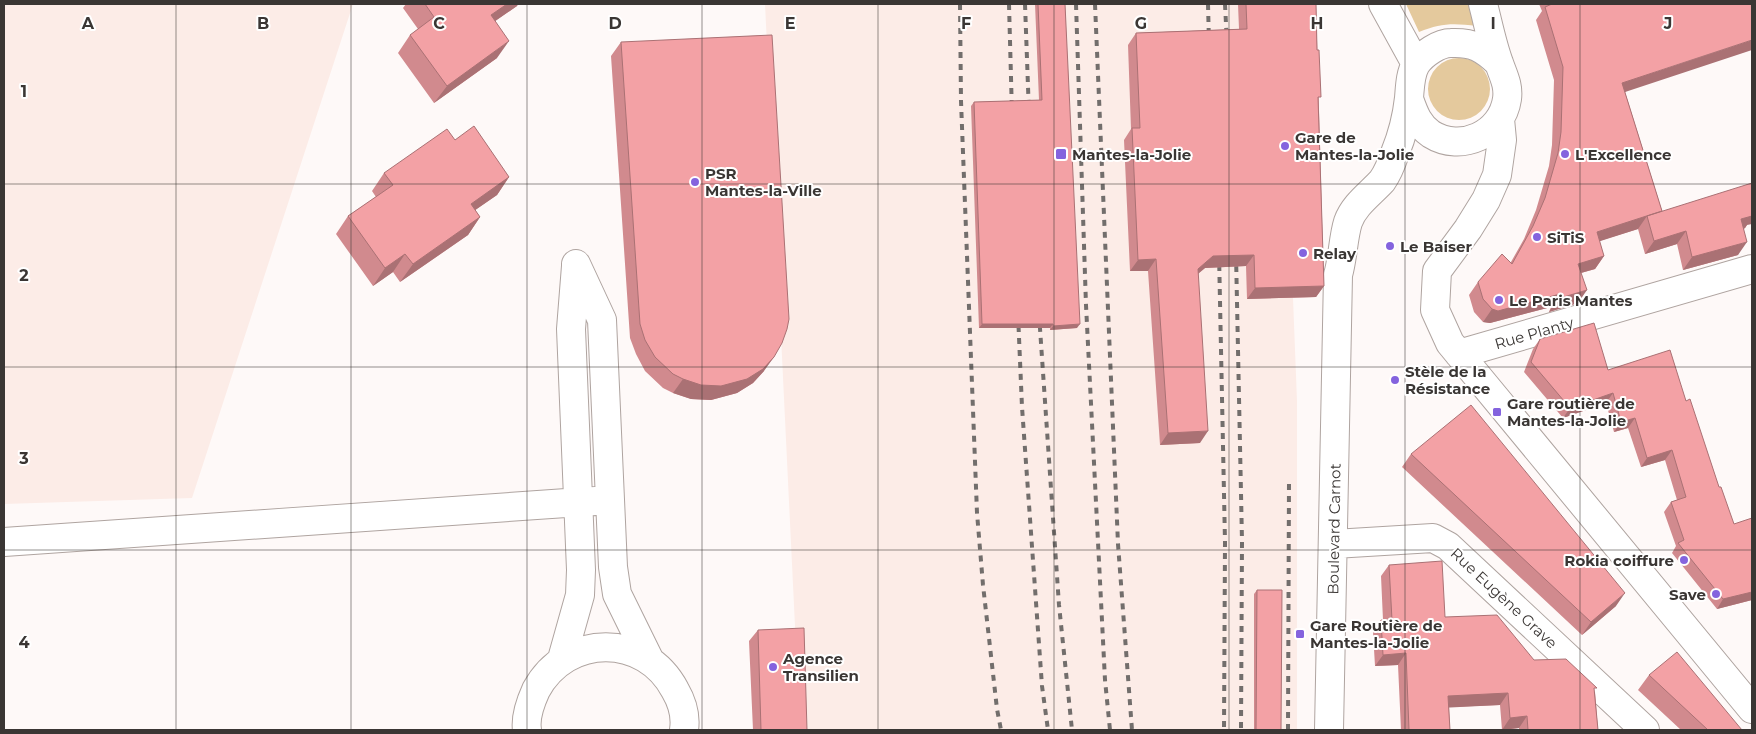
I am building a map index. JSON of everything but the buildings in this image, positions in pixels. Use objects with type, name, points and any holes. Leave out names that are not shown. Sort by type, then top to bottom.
[{"type":"street","points":[[1383,4],[1416,64]]},
{"type":"street","points":[[1483,4],[1499,63],[1507,84],[1507,100],[1500,119],[1487,132],[1474,139],[1459,142],[1450,141],[1431,134],[1417,120],[1409,99],[1411,79],[1416,64],[1429,51],[1448,43],[1466,43],[1485,50],[1499,63]]},
{"type":"street","name":"Boulevard Carnot","points":[[1329,730],[1338,275],[1348,222],[1364,197],[1382,180],[1400,139],[1409,99]]},
{"type":"street","points":[[1500,119],[1502,140],[1497,175],[1486,200],[1468,229],[1437,271],[1435,310],[1450,343],[1752,709]]},
{"type":"street","points":[[562,659],[580,595],[579,503],[572,329],[576,264],[602,320],[612,566],[617,594],[649,659]]},
{"type":"street","name":"Rue Planty","points":[[1459,354],[1752,269]]},
{"type":"street","points":[[4,542],[610,500]]},
{"type":"street","name":"Rue Eugène Grave","points":[[1334,544],[1433,538],[1448,546],[1645,730]]},
{"type":"street","points":[[527,730],[531,700],[543,677],[562,659],[583,650],[606,646],[628,650],[649,659],[668,677],[681,700],[684,730]]},
{"type":"shaded area","points":[[4,4],[353,4],[192,498],[4,504]]},
{"type":"shaded area","points":[[765,4],[1307,4],[1316,297],[1293,298],[1297,401],[1297,730],[800,730]]},
{"type":"shaded area","points":[[1406,4],[1468,4],[1477,26],[1447,24],[1419,32]]},
{"type":"shaded area","points":[[1459,58],[1471,60],[1481,67],[1488,77],[1490,89],[1488,101],[1481,111],[1471,118],[1459,120],[1447,118],[1437,111],[1430,101],[1428,89],[1430,77],[1437,67],[1447,60]]},
{"type":"railway","points":[[960,4],[961,101],[977,513],[983,585],[1001,730]]},
{"type":"railway","points":[[1009,4],[1012,114]]},
{"type":"railway","points":[[1025,4],[1029,114]]},
{"type":"railway","points":[[1076,4],[1086,305],[1105,680],[1110,730]]},
{"type":"railway","points":[[1095,4],[1118,544],[1132,730]]},
{"type":"railway","points":[[1208,4],[1209,43]]},
{"type":"railway","points":[[1225,4],[1227,44]]},
{"type":"railway","points":[[1219,253],[1225,542],[1224,730]]},
{"type":"railway","points":[[1236,254],[1242,541],[1241,730]]},
{"type":"railway","points":[[1018,314],[1022,407],[1042,686],[1048,730]]},
{"type":"railway","points":[[1039,314],[1059,605],[1072,730]]},
{"type":"railway","points":[[1288,730],[1289,481]]},
{"type":"place","name":"Gare de Mantes-la-Jolie","points":[[1285,146]]},
{"type":"place","name":"Mantes-la-Jolie","points":[[1061,154]]},
{"type":"place","name":"L'Excellence","points":[[1565,154]]},
{"type":"place","name":"PSR Mantes-la-Ville","points":[[695,182]]},
{"type":"place","name":"SiTiS","points":[[1537,237]]},
{"type":"place","name":"Le Baiser","points":[[1390,246]]},
{"type":"place","name":"Relay","points":[[1303,253]]},
{"type":"place","name":"Le Paris Mantes","points":[[1499,300]]},
{"type":"place","name":"Stèle de la Résistance","points":[[1395,380]]},
{"type":"place","name":"Gare routière de Mantes-la-Jolie","points":[[1497,412]]},
{"type":"place","name":"Rokia coiffure","points":[[1684,560]]},
{"type":"place","name":"Save","points":[[1716,594]]},
{"type":"place","name":"Gare Routière de Mantes-la-Jolie","points":[[1300,634]]},
{"type":"place","name":"Agence Transilien","points":[[773,667]]}]
